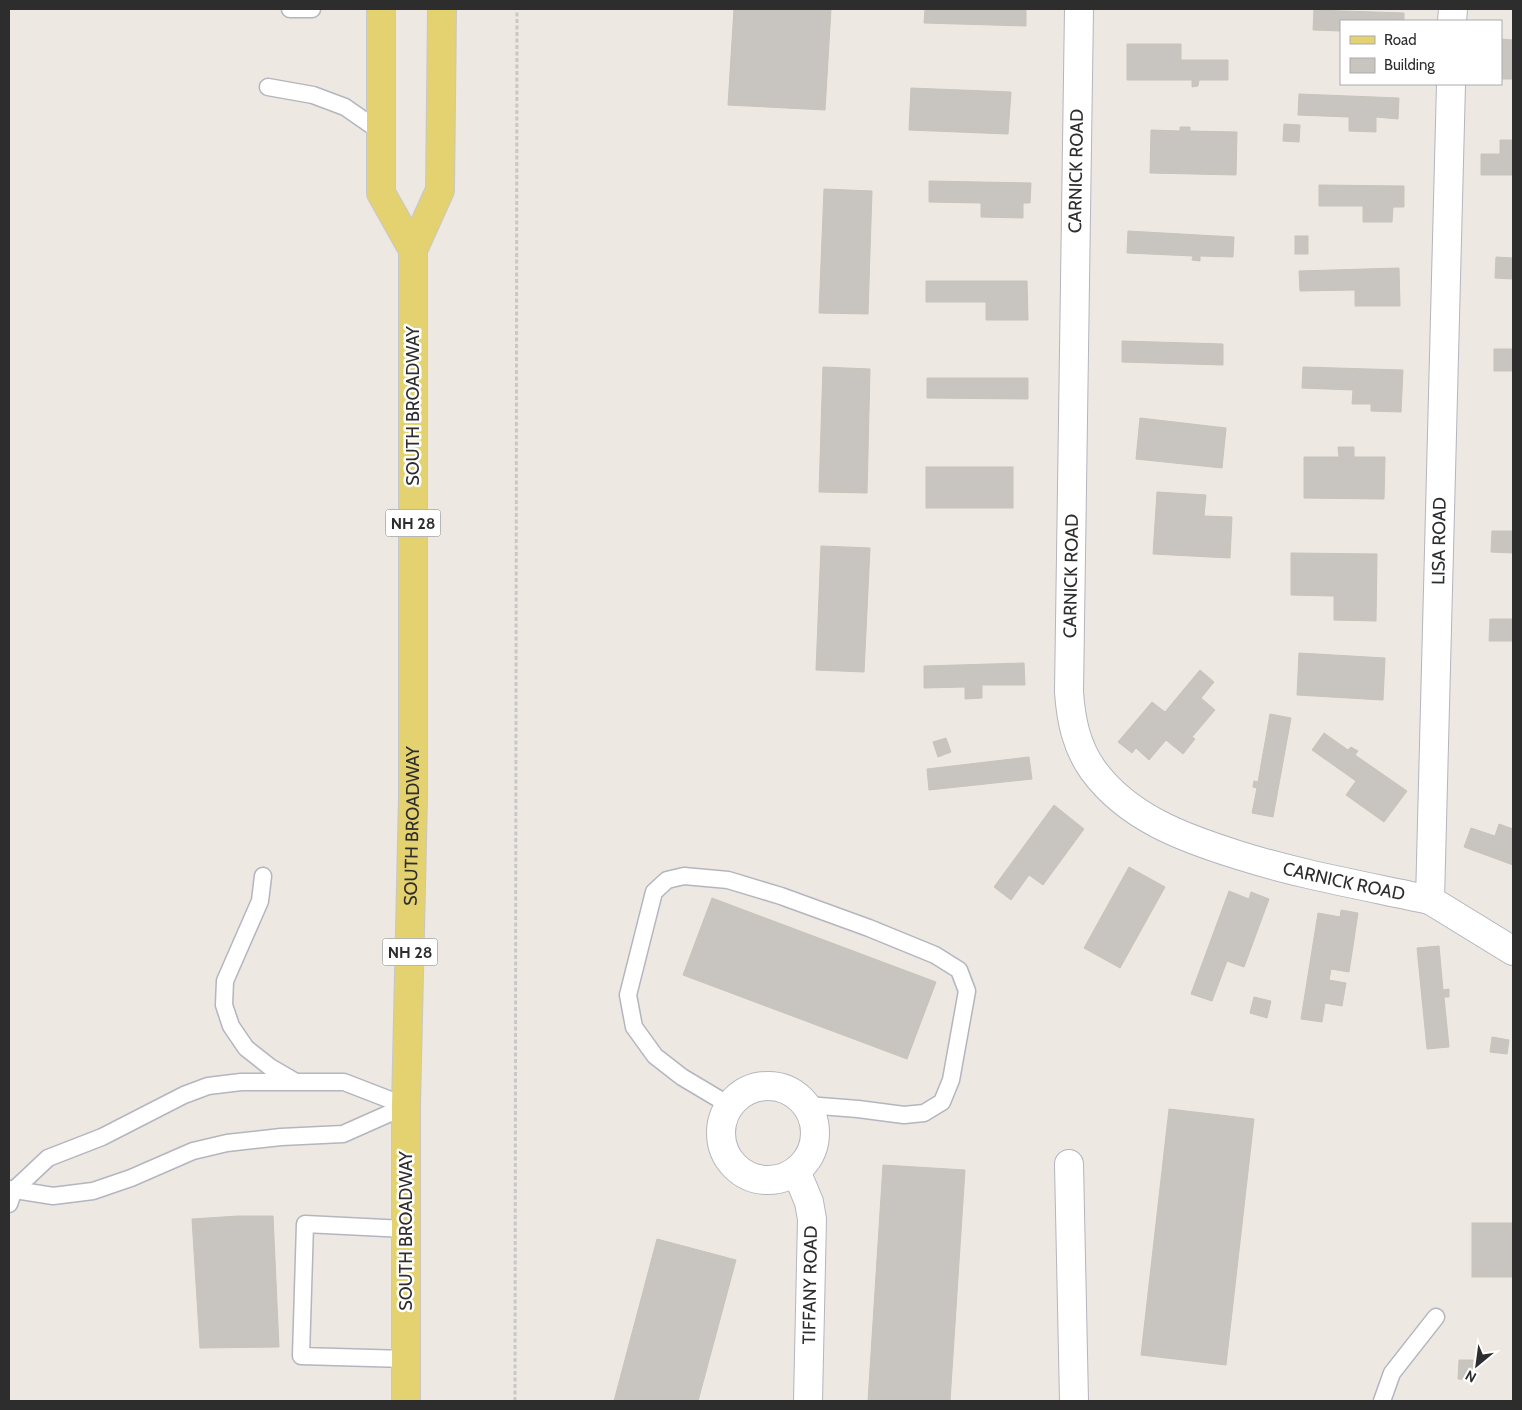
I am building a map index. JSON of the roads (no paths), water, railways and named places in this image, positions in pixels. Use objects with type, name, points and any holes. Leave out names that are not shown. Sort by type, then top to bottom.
[{"type":"main road","name":"SOUTH BROADWAY","points":[[381,9],[381,193],[413,250]]},
{"type":"main road","name":"SOUTH BROADWAY","points":[[406,1401],[406,1106],[413,797],[413,250],[440,190],[442,9]]},
{"type":"street","name":"CARNICK ROAD","points":[[1079,9],[1069,692],[1071,719],[1080,748],[1093,770],[1112,792],[1135,811],[1168,830],[1197,842],[1282,869],[1430,900]]},
{"type":"street","name":"LISA ROAD","points":[[1430,900],[1451,85]]},
{"type":"street","points":[[1430,900],[1513,951]]},
{"type":"street","points":[[768,1085],[783,1087],[797,1095],[807,1106],[814,1119],[816,1134],[813,1149],[806,1161],[796,1171],[785,1177],[771,1180],[757,1179],[744,1174],[732,1164],[724,1150],[720,1135],[722,1120],[729,1105],[740,1094],[753,1087],[768,1085]]},
{"type":"street","points":[[1069,1164],[1074,1401]]},
{"type":"street","name":"TIFFANY ROAD","points":[[796,1171],[808,1202],[812,1219],[808,1401]]},
{"type":"lane","points":[[290,9],[312,9]]},
{"type":"lane","points":[[268,87],[313,95],[345,107],[381,132]]},
{"type":"lane","points":[[263,876],[260,901],[225,980],[224,1005],[231,1026],[246,1048],[270,1067],[294,1081]]},
{"type":"lane","points":[[729,1105],[682,1077],[655,1056],[634,1027],[628,995],[654,892],[667,880],[684,876],[728,880],[781,896],[869,928],[926,952],[959,970],[967,991],[951,1080],[942,1102],[924,1113],[904,1115],[858,1109],[807,1106]]},
{"type":"lane","points":[[11,1194],[48,1158],[102,1137],[184,1095],[208,1086],[241,1082],[344,1082],[406,1106]]},
{"type":"lane","points":[[11,1194],[53,1196],[93,1191],[131,1178],[193,1151],[227,1142],[281,1136],[343,1134],[406,1106]]},
{"type":"lane","points":[[405,1229],[305,1224],[301,1356],[406,1359]]},
{"type":"lane","points":[[1382,1401],[1392,1373],[1436,1317]]}]
